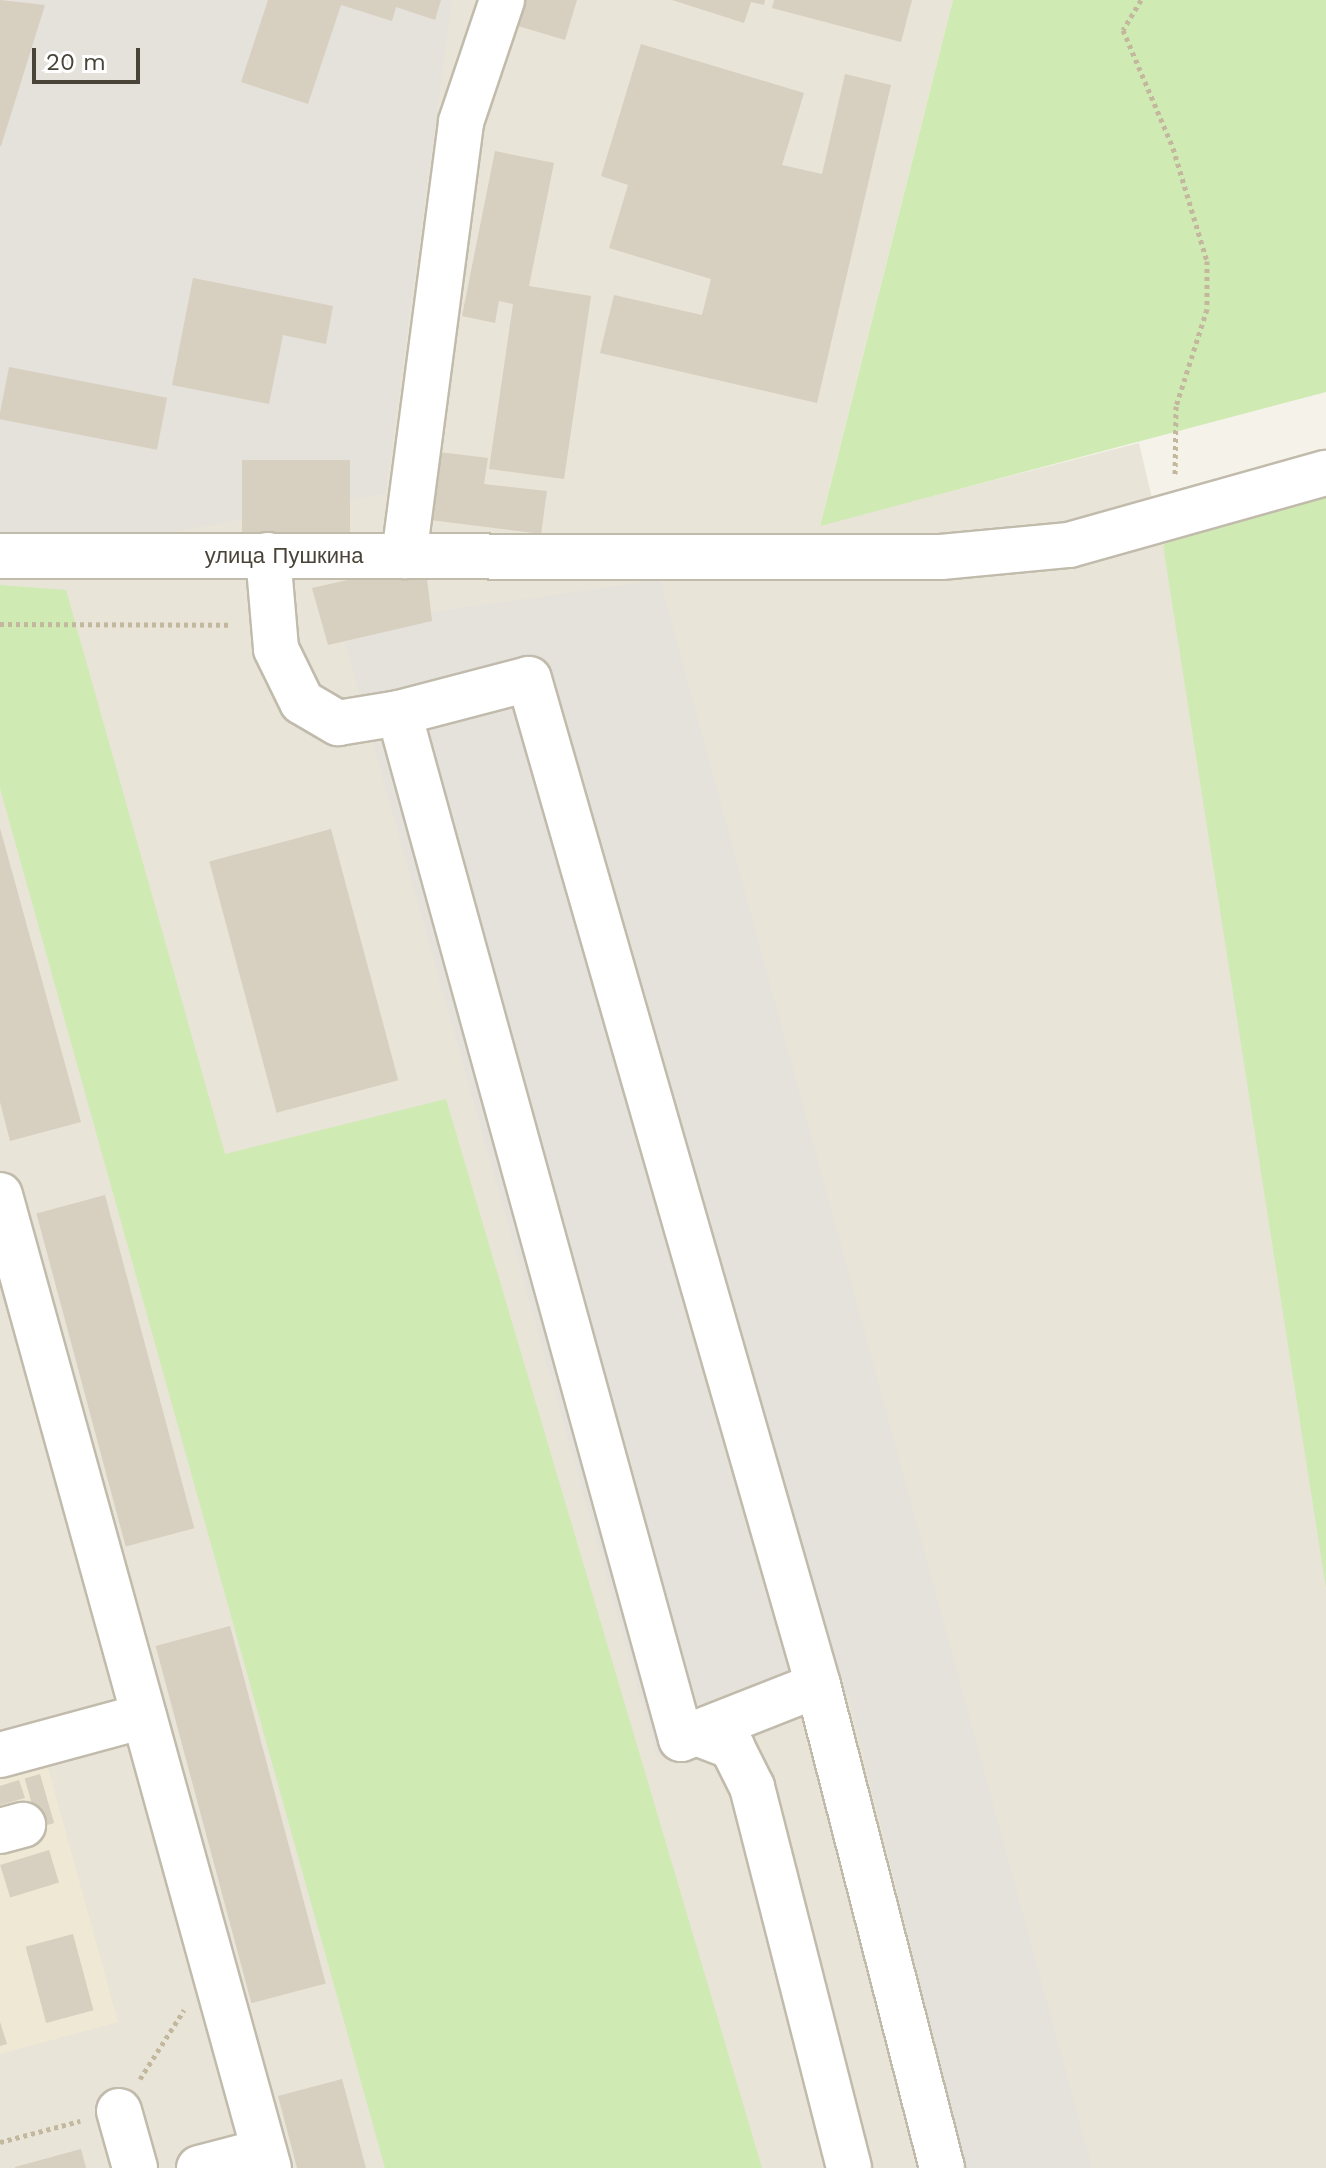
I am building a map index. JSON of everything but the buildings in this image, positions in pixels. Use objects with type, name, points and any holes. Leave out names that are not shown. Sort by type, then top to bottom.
[{"type":"street","points":[[404,556],[461,122],[502,0]]},
{"type":"street","name":"улица Пушкина","points":[[0,556],[941,557],[1069,545],[1326,473]]},
{"type":"street","points":[[268,555],[276,649],[302,702],[338,723],[399,713],[529,679],[818,1685],[942,2168]]},
{"type":"street","points":[[399,713],[681,1739],[818,1685]]},
{"type":"street","points":[[0,1195],[266,2159],[199,2168]]},
{"type":"street","points":[[0,1755],[144,1716]]},
{"type":"street","points":[[696,1733],[732,1747],[752,1787],[849,2168]]},
{"type":"street","points":[[119,2111],[135,2168]]},
{"type":"path","points":[[1141,0],[1123,30],[1173,148],[1207,261],[1207,309],[1176,406],[1172,448],[1179,515]]},
{"type":"path","points":[[0,624],[231,625]]},
{"type":"path","points":[[0,2142],[119,2111],[213,1966]]},
{"type":"shaded area","points":[[0,0],[953,0],[820,525],[1139,443],[1326,1240],[1326,2168],[0,2168]]},
{"type":"shaded area","points":[[0,0],[452,0],[385,494],[143,537],[0,532]]},
{"type":"shaded area","points":[[660,580],[1092,2168],[966,2168],[849,1695],[657,1757],[340,625]]},
{"type":"shaded area","points":[[47,1764],[118,2022],[0,2054],[0,1777]]},
{"type":"green space","points":[[953,0],[1326,0],[1326,392],[820,526]]},
{"type":"green space","points":[[1326,494],[1326,1588],[1163,545],[1183,531]]},
{"type":"green space","points":[[0,585],[66,590],[225,1154],[446,1099],[762,2168],[385,2168],[0,788]]}]
